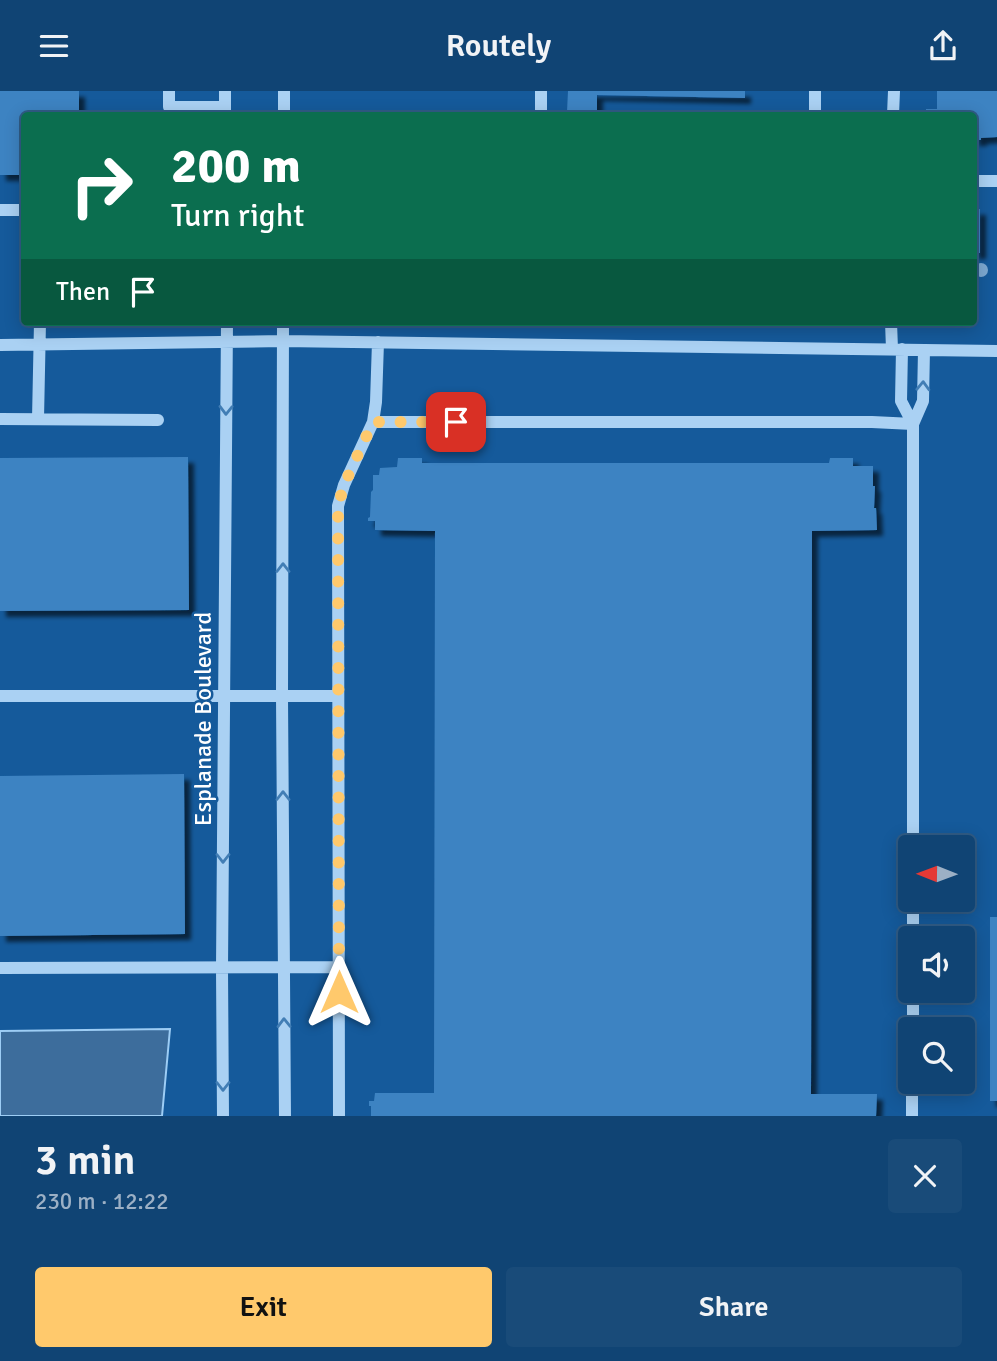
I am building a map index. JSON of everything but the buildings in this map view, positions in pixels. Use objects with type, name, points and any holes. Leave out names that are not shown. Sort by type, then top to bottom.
[{"type":"street","points":[[169,91],[169,107],[225,111],[225,91]]},
{"type":"street","points":[[284,91],[284,112]]},
{"type":"street","points":[[541,91],[541,112]]},
{"type":"street","points":[[815,91],[815,112]]},
{"type":"street","points":[[893,112],[894,91]]},
{"type":"street","points":[[977,181],[997,181]]},
{"type":"street","points":[[0,210],[21,210]]},
{"type":"street","points":[[38,419],[40,326]]},
{"type":"street","name":"Esplanade Boulevard","points":[[223,1116],[223,696],[227,326]]},
{"type":"street","points":[[283,326],[285,1116]]},
{"type":"street","points":[[892,326],[897,349],[901,401],[913,424]]},
{"type":"street","points":[[0,345],[284,341],[997,351]]},
{"type":"street","points":[[339,1116],[338,506],[344,485],[373,422],[378,342]]},
{"type":"street","points":[[913,835],[913,424],[923,401],[924,349]]},
{"type":"street","points":[[0,419],[159,420]]},
{"type":"street","points":[[373,422],[913,424]]},
{"type":"street","points":[[0,696],[338,696]]},
{"type":"street","points":[[0,968],[338,967]]},
{"type":"street","points":[[912,1094],[912,1116]]},
{"type":"water","points":[[170,1029],[162,1116],[0,1116],[0,1031]]},
{"type":"route","points":[[339,992],[338,506],[344,485],[373,422],[456,422]]}]
